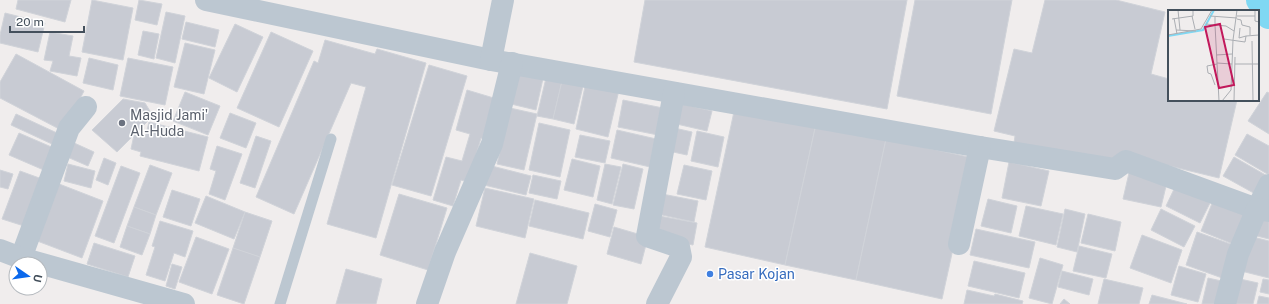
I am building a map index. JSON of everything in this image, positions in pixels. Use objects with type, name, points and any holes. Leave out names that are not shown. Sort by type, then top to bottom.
[{"type":"street","points":[[206,0],[502,62],[980,147],[1115,169],[1126,161],[1263,210]]},
{"type":"street","points":[[427,304],[445,252],[492,144],[502,62],[503,0]]},
{"type":"street","points":[[657,304],[681,257],[679,246],[647,236],[674,93]]},
{"type":"street","points":[[22,256],[69,128],[86,107]]},
{"type":"street","points":[[959,244],[980,147]]},
{"type":"street","points":[[1225,304],[1238,254],[1263,210],[1269,185]]},
{"type":"street","points":[[0,250],[16,256]]},
{"type":"street","points":[[48,266],[184,304]]},
{"type":"lane","points":[[280,304],[331,139]]},
{"type":"building","points":[[18,0],[71,0],[65,22],[16,9]]},
{"type":"building","points":[[92,0],[133,8],[123,60],[82,52]]},
{"type":"building","points":[[139,0],[162,4],[157,25],[135,20]]},
{"type":"building","points":[[645,0],[907,0],[887,109],[634,62]]},
{"type":"building","points":[[915,0],[1012,0],[991,114],[897,96]]},
{"type":"building","points":[[1045,0],[1116,0],[1165,12],[1151,74],[1168,79],[1168,101],[1237,101],[1219,178],[1129,156],[1113,167],[1014,143],[1015,136],[994,131],[1014,49],[1032,53]]},
{"type":"building","points":[[166,12],[185,16],[175,63],[156,58]]},
{"type":"building","points":[[5,13],[45,23],[38,52],[0,43],[0,35]]},
{"type":"building","points":[[186,22],[219,30],[215,47],[182,39]]},
{"type":"building","points":[[235,24],[263,37],[237,92],[209,78]]},
{"type":"building","points":[[143,31],[159,34],[154,59],[138,55]]},
{"type":"building","points":[[50,32],[73,36],[69,56],[81,58],[77,76],[50,71],[53,61],[44,60]]},
{"type":"building","points":[[271,32],[313,51],[279,127],[237,108]]},
{"type":"building","points":[[325,40],[375,54],[377,49],[426,63],[376,238],[327,224],[366,87],[351,83],[294,214],[256,197],[314,61],[318,63]]},
{"type":"building","points":[[185,43],[215,50],[204,94],[174,87]]},
{"type":"building","points":[[16,54],[84,91],[63,131],[0,98],[0,82]]},
{"type":"building","points":[[89,58],[118,65],[113,90],[83,83]]},
{"type":"building","points":[[128,58],[173,67],[165,105],[120,96]]},
{"type":"building","points":[[429,65],[467,76],[431,196],[392,185]]},
{"type":"building","points":[[519,68],[544,74],[536,110],[511,104]]},
{"type":"building","points":[[546,78],[562,81],[553,119],[537,116]]},
{"type":"building","points":[[562,81],[583,86],[574,124],[553,119]]},
{"type":"building","points":[[586,82],[619,90],[608,137],[576,129]]},
{"type":"building","points":[[467,90],[497,99],[485,139],[481,138],[468,182],[461,180],[453,206],[433,200],[446,157],[462,161],[470,134],[456,130]]},
{"type":"building","points":[[185,92],[220,106],[208,135],[173,121]]},
{"type":"building","points":[[1267,92],[1269,93],[1269,134],[1248,121]]},
{"type":"building","name":"Masjid Jami' Al-Huda","points":[[123,99],[145,103],[153,116],[117,152],[92,130]]},
{"type":"building","points":[[623,100],[668,109],[663,136],[618,127]]},
{"type":"building","points":[[673,102],[712,111],[707,131],[668,122]]},
{"type":"building","points":[[735,107],[816,124],[785,265],[705,247]]},
{"type":"building","points":[[510,108],[537,114],[524,170],[497,164]]},
{"type":"building","points":[[230,113],[256,123],[246,148],[220,138]]},
{"type":"building","points":[[16,114],[57,133],[52,144],[11,125]]},
{"type":"building","points":[[149,122],[208,137],[199,171],[140,156],[141,152],[131,149],[134,135],[145,138]]},
{"type":"building","points":[[539,123],[570,130],[560,177],[529,170]]},
{"type":"building","points":[[816,124],[886,139],[856,280],[785,265]]},
{"type":"building","points":[[670,127],[692,132],[687,155],[664,150]]},
{"type":"building","points":[[617,130],[665,141],[659,169],[611,158]]},
{"type":"building","points":[[697,131],[724,137],[718,167],[691,161]]},
{"type":"building","points":[[19,133],[56,149],[46,171],[9,155]]},
{"type":"building","points":[[1247,134],[1269,146],[1269,175],[1235,155]]},
{"type":"building","points":[[580,135],[610,141],[605,163],[575,157]]},
{"type":"building","points":[[256,136],[271,141],[255,188],[240,183]]},
{"type":"building","points":[[886,139],[973,158],[942,299],[856,280]]},
{"type":"building","points":[[72,142],[94,152],[88,166],[65,156]]},
{"type":"building","points":[[217,146],[242,154],[225,200],[209,194],[216,171],[210,169]]},
{"type":"building","points":[[1234,157],[1269,177],[1259,196],[1223,176]]},
{"type":"building","points":[[104,158],[116,163],[108,185],[96,180]]},
{"type":"building","points":[[572,159],[600,166],[593,197],[564,190]]},
{"type":"building","points":[[1009,162],[1049,171],[1041,206],[1002,198]]},
{"type":"building","points":[[68,164],[95,171],[91,188],[64,181]]},
{"type":"building","points":[[605,164],[621,167],[612,204],[597,200]]},
{"type":"building","points":[[623,164],[643,169],[634,209],[613,205]]},
{"type":"building","points":[[150,165],[172,173],[156,215],[134,207]]},
{"type":"building","points":[[488,165],[531,176],[526,195],[484,185]]},
{"type":"building","points":[[684,165],[712,171],[706,200],[677,194]]},
{"type":"building","points":[[121,166],[140,173],[114,243],[95,236]]},
{"type":"building","points":[[0,170],[13,174],[8,189],[0,187]]},
{"type":"building","points":[[20,171],[42,179],[24,226],[2,219]]},
{"type":"building","points":[[1129,173],[1167,182],[1161,207],[1123,199]]},
{"type":"building","points":[[533,175],[561,181],[557,199],[529,193]]},
{"type":"building","points":[[54,182],[103,201],[82,258],[32,239]]},
{"type":"building","points":[[1176,185],[1210,203],[1200,223],[1166,206]]},
{"type":"building","points":[[485,188],[534,199],[525,238],[476,226]]},
{"type":"building","points":[[172,190],[200,199],[191,226],[163,217]]},
{"type":"building","points":[[657,193],[698,201],[694,222],[653,213]]},
{"type":"building","points":[[399,194],[447,208],[428,270],[380,255]]},
{"type":"building","points":[[206,196],[245,212],[234,239],[195,223]]},
{"type":"building","points":[[988,199],[1017,206],[1011,233],[981,226]]},
{"type":"building","points":[[535,200],[589,213],[583,239],[529,226]]},
{"type":"building","points":[[1213,201],[1253,214],[1233,244],[1201,231]]},
{"type":"building","points":[[595,204],[617,210],[610,237],[588,231]]},
{"type":"building","points":[[1026,206],[1063,214],[1056,245],[1019,236]]},
{"type":"building","points":[[134,207],[156,215],[150,234],[127,226]]},
{"type":"building","points":[[1065,209],[1085,214],[1077,252],[1057,247]]},
{"type":"building","points":[[1161,209],[1195,226],[1184,247],[1151,230]]},
{"type":"building","points":[[245,212],[272,221],[260,257],[233,248]]},
{"type":"building","points":[[1088,214],[1121,222],[1115,251],[1081,243]]},
{"type":"building","points":[[654,215],[697,223],[693,245],[649,236]]},
{"type":"building","points":[[1258,215],[1269,218],[1269,239],[1253,235]]},
{"type":"building","points":[[160,221],[193,231],[185,257],[174,253],[165,281],[146,275],[155,247],[152,246]]},
{"type":"building","points":[[127,226],[150,234],[142,255],[120,247]]},
{"type":"building","points":[[614,227],[648,237],[641,264],[607,254]]},
{"type":"building","points":[[976,229],[1035,242],[1029,268],[970,255]]},
{"type":"building","points":[[1197,232],[1236,246],[1225,279],[1186,265]]},
{"type":"building","points":[[1142,235],[1182,250],[1171,283],[1130,268]]},
{"type":"building","points":[[1249,236],[1269,241],[1269,278],[1241,271]]},
{"type":"building","points":[[196,237],[229,249],[212,294],[179,282]]},
{"type":"building","points":[[94,243],[135,256],[128,277],[87,264]]},
{"type":"building","points":[[1079,246],[1112,254],[1106,278],[1073,271]]},
{"type":"building","points":[[233,248],[260,257],[244,304],[217,295]]},
{"type":"building","points":[[530,253],[577,266],[567,304],[516,304]]},
{"type":"building","points":[[1040,258],[1063,265],[1052,304],[1029,298]]},
{"type":"building","points":[[974,261],[1025,273],[1019,298],[968,286]]},
{"type":"building","points":[[172,264],[182,267],[175,289],[166,286]]},
{"type":"building","points":[[1179,266],[1206,274],[1198,302],[1171,295]]},
{"type":"building","points":[[346,269],[382,279],[376,304],[336,304]]},
{"type":"building","points":[[1062,271],[1093,279],[1089,295],[1058,287]]},
{"type":"building","points":[[1208,278],[1226,282],[1221,304],[1202,304]]},
{"type":"building","points":[[1104,279],[1143,288],[1139,304],[1098,304]]},
{"type":"building","points":[[1240,279],[1258,283],[1253,304],[1234,304]]},
{"type":"building","points":[[1263,279],[1269,280],[1269,294],[1260,292]]},
{"type":"building","points":[[967,290],[994,296],[995,294],[1023,301],[1022,304],[964,304]]},
{"type":"building","points":[[1152,295],[1187,304],[1149,304]]},
{"type":"building","points":[[1259,296],[1269,298],[1269,304],[1257,304]]},
{"type":"building","points":[[1064,299],[1070,304],[1060,304]]},
{"type":"waterway","points":[[1259,0],[1269,16]]},
{"type":"place","name":"Masjid Jami' Al-Huda","points":[[122,123]]},
{"type":"place","name":"Pasar Kojan","points":[[710,274]]}]
